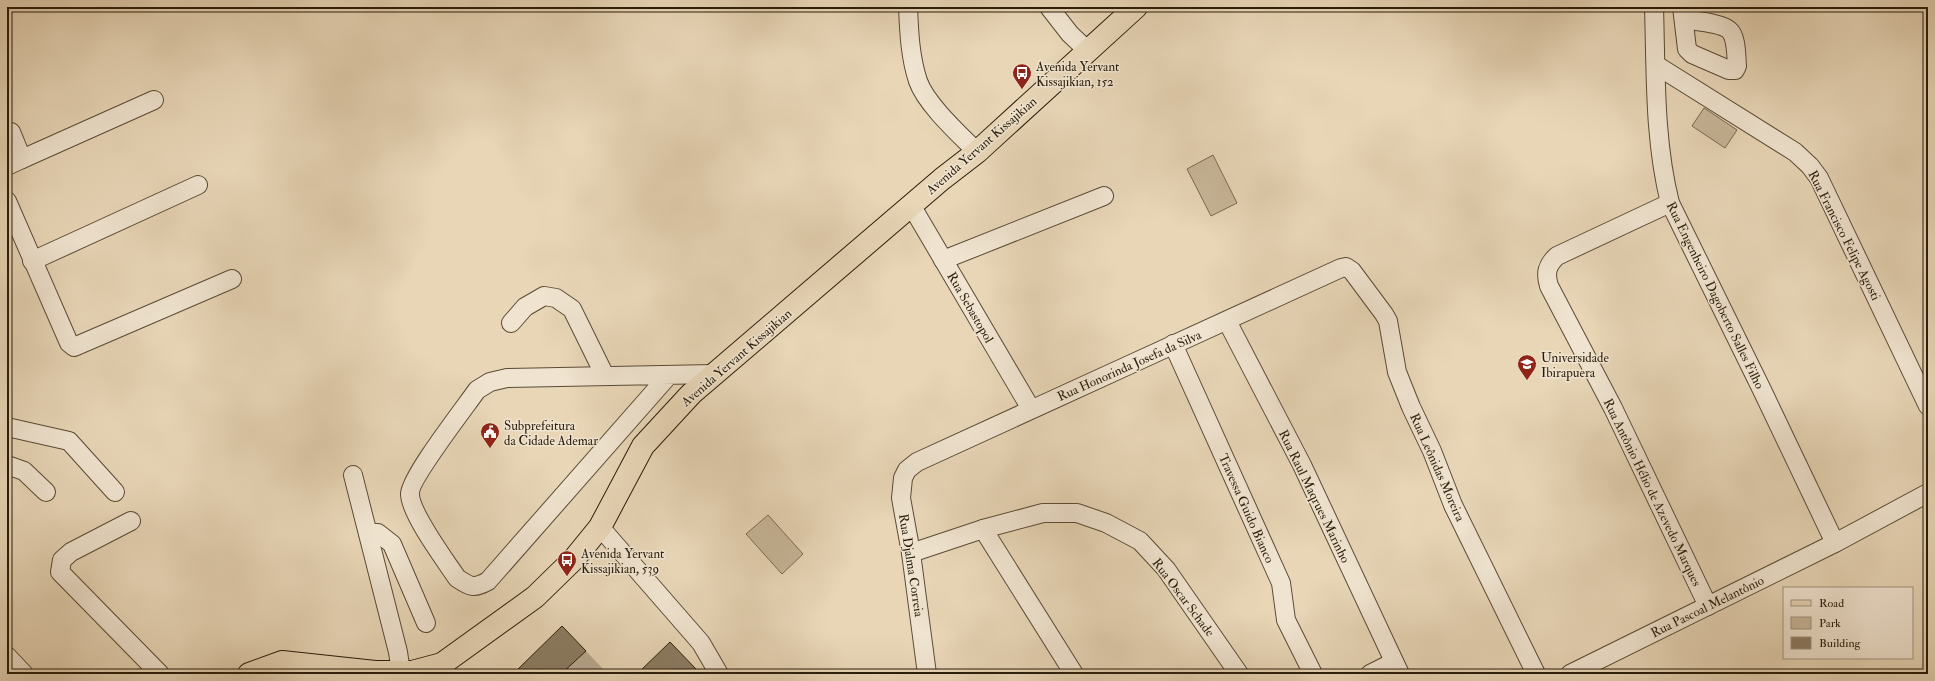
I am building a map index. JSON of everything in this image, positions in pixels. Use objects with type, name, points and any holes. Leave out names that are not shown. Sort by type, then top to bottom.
[{"type":"main road","name":"Avenida Yervant Kissajikian","points":[[255,673],[282,662],[375,672],[412,672],[442,664],[504,620],[535,596],[574,559],[600,527],[643,446],[690,394],[911,206],[977,152],[1136,7]]},
{"type":"street","points":[[908,7],[910,36],[918,81],[924,94],[977,152]]},
{"type":"street","points":[[1049,7],[1070,34],[1088,51]]},
{"type":"street","name":"Rua Engenheiro Dagoberto Salles Filho","points":[[1654,7],[1660,148],[1664,177],[1670,203],[1835,543]]},
{"type":"street","name":"Rua Francisco Felipe Agosti","points":[[1656,64],[1795,152],[1810,166],[1819,178],[1928,406]]},
{"type":"street","points":[[8,130],[15,162],[154,100]]},
{"type":"street","points":[[32,261],[198,185]]},
{"type":"street","points":[[943,260],[1104,196]]},
{"type":"street","points":[[7,201],[69,343],[74,347],[232,280]]},
{"type":"street","name":"Rua Antônio Hélio de Azevedo Marques","points":[[1670,203],[1557,256],[1550,262],[1546,277],[1549,286],[1613,408],[1708,606]]},
{"type":"street","name":"Rua Sebastopol","points":[[911,206],[1030,409]]},
{"type":"street","name":"Rua Leônidas Moreira","points":[[1341,268],[1346,267],[1352,271],[1388,321],[1397,372],[1411,407],[1432,451],[1453,505],[1536,674]]},
{"type":"street","name":"Rua Honorinda Josefa da Silva","points":[[917,462],[1341,268]]},
{"type":"street","points":[[511,323],[525,307],[544,296],[556,298],[572,309],[605,376]]},
{"type":"street","name":"Rua Raul Maqrues Marinho","points":[[1227,321],[1302,465],[1397,668]]},
{"type":"street","name":"Travessa Guido Bianco","points":[[1173,344],[1281,583],[1286,620],[1313,674]]},
{"type":"street","points":[[669,374],[488,581],[478,587],[467,585],[457,578],[413,509],[409,493],[416,476],[477,390],[490,382],[507,378],[669,374],[714,374]]},
{"type":"street","points":[[7,426],[70,441],[116,492]]},
{"type":"street","name":"Rua Djalma Correia","points":[[917,462],[907,470],[901,487],[901,498],[911,553],[927,674]]},
{"type":"street","points":[[7,464],[24,471],[46,492]]},
{"type":"street","points":[[353,475],[398,652],[401,672]]},
{"type":"street","name":"Rua Pascoal Melantônio","points":[[1570,674],[1835,543],[1928,493]]},
{"type":"street","name":"Rua Oscar Schade","points":[[911,553],[1043,513],[1077,513],[1106,523],[1140,542],[1166,569],[1239,674]]},
{"type":"street","points":[[131,522],[71,552],[62,560],[60,572],[160,674]]},
{"type":"street","points":[[600,527],[701,643],[720,672]]},
{"type":"street","points":[[983,530],[1074,674]]},
{"type":"street","points":[[368,533],[378,534],[392,544],[426,623]]},
{"type":"street","points":[[7,656],[24,674]]},
{"type":"street","points":[[1370,674],[1397,668]]},
{"type":"green space","points":[[1704,108],[1737,130],[1725,148],[1692,126]]},
{"type":"green space","points":[[1213,155],[1237,203],[1211,216],[1187,169]]},
{"type":"green space","points":[[768,515],[803,554],[782,574],[746,534]]},
{"type":"building","points":[[562,626],[586,651],[561,674],[513,674]]},
{"type":"building","points":[[670,642],[696,669],[690,674],[637,674]]},
{"type":"place","name":"Avenida Yervant Kissajikian, 152","points":[[1022,90]]},
{"type":"place","name":"Universidade Ibirapuera","points":[[1527,381]]},
{"type":"place","name":"Subprefeitura da Cidade Ademar","points":[[490,449]]},
{"type":"place","name":"Avenida Yervant Kissajikian, 539","points":[[567,577]]}]
